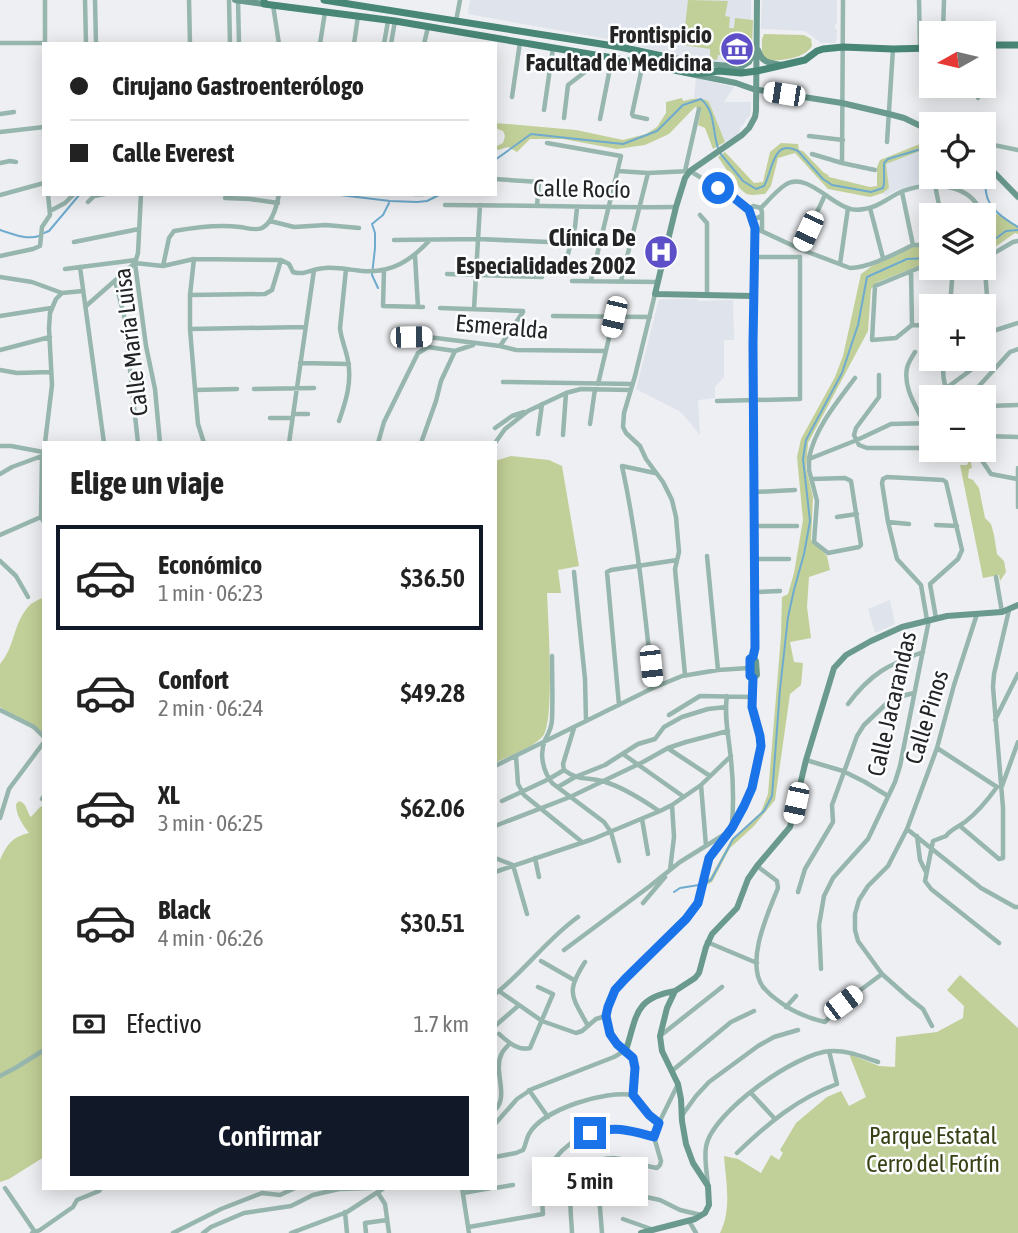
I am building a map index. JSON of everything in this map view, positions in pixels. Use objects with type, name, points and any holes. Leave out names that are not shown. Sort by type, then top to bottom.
[{"type":"main road","points":[[237,0],[279,3],[391,20],[487,40],[643,63],[757,90],[842,103],[904,118],[919,125]]},
{"type":"main road","points":[[324,0],[620,47],[695,63],[741,67],[750,60],[757,45]]},
{"type":"main road","points":[[757,0],[755,117],[749,128],[727,146],[687,171],[655,294],[753,296],[755,648],[750,659],[750,676],[753,678],[752,697],[761,746],[752,788],[739,816],[709,858],[698,903],[686,919],[615,990],[606,1016],[610,1034],[617,1044],[626,1050],[642,1005],[663,993],[675,991],[699,973],[707,942],[737,908],[748,879],[790,827],[806,760],[831,675],[838,662],[871,641],[902,627],[951,615],[1005,611],[1018,605]]},
{"type":"main road","points":[[757,45],[764,61],[784,65]]},
{"type":"main road","points":[[996,45],[1018,45]]},
{"type":"main road","points":[[694,74],[712,71],[757,71],[807,59],[819,50],[843,47],[919,48]]},
{"type":"main road","points":[[695,63],[752,85],[757,90]]},
{"type":"main road","points":[[996,174],[1018,197]]},
{"type":"main road","points":[[753,657],[756,660],[757,675],[753,678]]},
{"type":"main road","points":[[641,1233],[702,1216],[709,1205],[708,1186],[693,1163],[686,1144],[678,1084],[662,1051],[660,1036],[667,1008],[675,991]]},
{"type":"street","points":[[45,0],[46,42]]},
{"type":"street","points":[[85,0],[86,42]]},
{"type":"street","points":[[95,0],[96,42]]},
{"type":"street","points":[[190,0],[190,42]]},
{"type":"street","points":[[229,0],[230,42]]},
{"type":"street","points":[[237,0],[239,42]]},
{"type":"street","points":[[456,21],[460,0]]},
{"type":"street","points":[[842,163],[843,0]]},
{"type":"street","points":[[919,0],[919,21]]},
{"type":"street","points":[[943,21],[944,0]]},
{"type":"street","points":[[279,3],[279,42]]},
{"type":"street","points":[[320,42],[325,11]]},
{"type":"street","points":[[354,42],[358,15]]},
{"type":"street","points":[[385,42],[391,20]]},
{"type":"street","points":[[391,20],[391,42]]},
{"type":"street","points":[[424,42],[428,27]]},
{"type":"street","points":[[0,43],[42,43]]},
{"type":"street","points":[[512,97],[520,43]]},
{"type":"street","points":[[544,110],[553,48]]},
{"type":"street","points":[[887,142],[893,49]]},
{"type":"street","points":[[564,118],[568,85],[585,72],[588,53]]},
{"type":"street","points":[[600,119],[612,58]]},
{"type":"street","points":[[643,63],[632,114],[647,118]]},
{"type":"street","points":[[687,171],[699,109]]},
{"type":"street","points":[[0,114],[14,112]]},
{"type":"street","points":[[0,132],[42,127]]},
{"type":"street","points":[[809,136],[843,140]]},
{"type":"street","points":[[547,143],[621,156],[591,281]]},
{"type":"street","points":[[996,146],[1018,150]]},
{"type":"street","points":[[811,154],[875,170]]},
{"type":"street","points":[[0,163],[16,162]]},
{"type":"street","points":[[618,172],[687,171],[733,197],[749,210],[755,228],[753,296]]},
{"type":"street","points":[[621,281],[648,173]]},
{"type":"street","points":[[497,179],[539,182],[537,206]]},
{"type":"street","points":[[761,208],[786,184],[793,182],[808,185],[848,208],[862,210],[902,192],[919,188]]},
{"type":"street","points":[[0,195],[42,184]]},
{"type":"street","points":[[954,189],[977,203]]},
{"type":"street","points":[[902,192],[913,245]]},
{"type":"street","points":[[800,249],[825,195]]},
{"type":"street","points":[[0,256],[40,246],[42,230],[50,217],[48,196]]},
{"type":"street","points":[[50,211],[63,205],[72,196]]},
{"type":"street","points":[[88,202],[94,196]]},
{"type":"street","name":"Calle María Luisa","points":[[141,196],[136,262],[146,346],[155,388],[160,441]]},
{"type":"street","points":[[163,266],[169,238],[174,231],[225,225],[257,229],[265,227],[270,221],[279,196]]},
{"type":"street","points":[[225,198],[250,198],[278,203]]},
{"type":"street","name":"Calle Rocío","points":[[444,205],[676,207]]},
{"type":"street","points":[[474,309],[480,205]]},
{"type":"street","points":[[749,210],[753,206],[761,208]]},
{"type":"street","points":[[568,254],[577,208]]},
{"type":"street","points":[[761,208],[762,231]]},
{"type":"street","points":[[840,264],[848,208]]},
{"type":"street","points":[[870,208],[883,258]]},
{"type":"street","points":[[700,215],[707,223],[707,295]]},
{"type":"street","points":[[752,218],[761,216]]},
{"type":"street","points":[[270,221],[293,227],[326,225],[359,228]]},
{"type":"street","points":[[755,228],[800,249],[855,268],[919,244]]},
{"type":"street","points":[[74,242],[139,229]]},
{"type":"street","points":[[394,240],[478,239],[570,243]]},
{"type":"street","points":[[65,269],[136,262],[163,266],[194,259],[281,260],[289,264],[293,272],[300,274],[324,267],[365,272],[381,271],[406,262],[430,240]]},
{"type":"street","points":[[996,252],[1018,241]]},
{"type":"street","points":[[381,271],[383,306],[421,307],[415,255]]},
{"type":"street","points":[[717,401],[800,399],[800,257],[754,257]]},
{"type":"street","points":[[194,259],[190,328],[198,424],[203,441]]},
{"type":"street","points":[[190,295],[265,294],[272,290],[281,260]]},
{"type":"street","points":[[86,306],[136,262]]},
{"type":"street","points":[[80,267],[104,441]]},
{"type":"street","points":[[919,268],[874,286],[872,340],[896,338],[912,325],[919,325]]},
{"type":"street","points":[[289,441],[314,269]]},
{"type":"street","points":[[339,421],[347,398],[350,376],[341,337],[346,269]]},
{"type":"street","points":[[911,271],[912,325]]},
{"type":"street","points":[[447,274],[542,276]]},
{"type":"street","points":[[0,277],[32,282],[62,293],[83,291]]},
{"type":"street","points":[[115,281],[124,315],[138,441]]},
{"type":"street","points":[[572,281],[658,282]]},
{"type":"street","points":[[46,441],[52,385],[50,313],[62,293]]},
{"type":"street","points":[[655,294],[624,413],[623,427],[640,446],[672,500],[679,537],[680,552],[675,569],[685,675]]},
{"type":"street","points":[[0,316],[52,308]]},
{"type":"street","points":[[440,308],[523,311],[500,346]]},
{"type":"street","points":[[552,316],[650,317]]},
{"type":"street","points":[[590,424],[596,387],[614,317]]},
{"type":"street","points":[[996,329],[1018,323]]},
{"type":"street","points":[[190,328],[304,327]]},
{"type":"street","name":"Esmeralda","points":[[395,338],[428,337],[516,350],[606,351]]},
{"type":"street","points":[[0,350],[50,338]]},
{"type":"street","points":[[379,441],[384,422],[418,353],[428,347],[455,351],[476,344]]},
{"type":"street","points":[[980,385],[1010,352],[1018,349]]},
{"type":"street","points":[[422,441],[441,381],[455,351]]},
{"type":"street","points":[[915,352],[907,367],[907,382],[910,396],[919,410]]},
{"type":"street","points":[[300,363],[349,364]]},
{"type":"street","points":[[0,370],[16,373],[51,372]]},
{"type":"street","points":[[949,385],[969,371]]},
{"type":"street","points":[[879,375],[880,397],[856,428],[855,435],[859,445],[867,448],[919,449]]},
{"type":"street","points":[[812,479],[845,478],[850,481],[857,514],[861,545],[859,547],[828,553],[814,542],[817,501],[808,470],[810,451],[831,410],[855,378]]},
{"type":"street","points":[[503,382],[630,390]]},
{"type":"street","points":[[497,441],[510,424],[528,411],[566,393],[632,384]]},
{"type":"street","points":[[254,389],[314,388]]},
{"type":"street","points":[[195,390],[237,389]]},
{"type":"street","points":[[563,435],[566,393]]},
{"type":"street","points":[[538,434],[542,404]]},
{"type":"street","points":[[996,406],[1018,405]]},
{"type":"street","points":[[495,428],[516,414],[528,411]]},
{"type":"street","points":[[270,418],[309,414]]},
{"type":"street","points":[[809,459],[891,424],[919,423]]},
{"type":"street","points":[[996,436],[1018,437]]},
{"type":"street","points":[[0,446],[42,453]]},
{"type":"street","points":[[0,474],[42,453]]},
{"type":"street","points":[[983,462],[991,474],[1017,479]]},
{"type":"street","points":[[653,688],[640,565],[622,466],[656,473]]},
{"type":"street","points":[[1018,468],[1018,507]]},
{"type":"street","points":[[887,477],[946,482],[962,550],[961,555],[930,584],[931,619],[921,585],[897,559],[881,483],[887,477]]},
{"type":"street","points":[[755,492],[795,491]]},
{"type":"street","points":[[837,517],[857,514]]},
{"type":"street","points":[[0,535],[42,519]]},
{"type":"street","points":[[888,522],[909,524]]},
{"type":"street","points":[[936,525],[957,526]]},
{"type":"street","points":[[755,526],[797,526]]},
{"type":"street","points":[[707,556],[718,670]]},
{"type":"street","points":[[755,559],[789,559]]},
{"type":"street","points":[[619,705],[607,572],[677,560]]},
{"type":"street","points":[[0,561],[16,576],[28,597]]},
{"type":"street","points":[[574,572],[585,679],[586,721]]},
{"type":"street","points":[[960,826],[1003,858],[994,720],[994,674],[1005,611],[996,578]]},
{"type":"street","points":[[755,592],[780,591]]},
{"type":"street","name":"Calle Pinos","points":[[932,1026],[923,1009],[882,974],[858,941],[855,914],[859,900],[868,886],[888,866],[907,829],[937,748],[977,614]]},
{"type":"street","name":"Calle Jacarandas","points":[[821,969],[819,925],[824,896],[833,878],[868,839],[900,766],[931,619]]},
{"type":"street","points":[[848,704],[860,687],[876,673],[923,652]]},
{"type":"street","points":[[552,656],[552,721],[544,743],[543,766],[549,779],[600,819],[611,832],[619,861]]},
{"type":"street","points":[[497,765],[685,675],[750,668]]},
{"type":"street","points":[[994,720],[1018,674]]},
{"type":"street","points":[[798,892],[805,869],[833,822],[832,805],[857,736],[864,725],[886,704],[914,692]]},
{"type":"street","points":[[564,950],[670,869],[730,830],[733,810],[727,696]]},
{"type":"street","points":[[669,715],[696,697],[752,697]]},
{"type":"street","points":[[558,787],[605,765],[638,744],[655,739],[661,729],[669,724],[695,712],[726,707]]},
{"type":"street","points":[[0,710],[34,727],[42,735]]},
{"type":"street","points":[[574,727],[563,764],[564,770],[575,777],[603,781],[640,798],[660,811]]},
{"type":"street","points":[[497,825],[570,797],[668,748],[728,731]]},
{"type":"street","points":[[999,943],[925,881],[933,841],[960,826],[1004,785],[1018,742]]},
{"type":"street","points":[[0,818],[9,789],[42,745]]},
{"type":"street","points":[[668,748],[710,776]]},
{"type":"street","points":[[937,748],[999,787]]},
{"type":"street","points":[[623,754],[684,797]]},
{"type":"street","points":[[516,756],[518,784],[522,792],[583,842]]},
{"type":"street","points":[[497,871],[611,832],[660,811],[701,785],[731,756]]},
{"type":"street","points":[[806,760],[843,771],[888,796]]},
{"type":"street","points":[[502,801],[564,770]]},
{"type":"street","points":[[701,785],[706,846]]},
{"type":"street","points":[[643,904],[670,869],[674,837],[672,805]]},
{"type":"street","points":[[642,819],[648,855]]},
{"type":"street","points":[[907,829],[981,888],[1018,907]]},
{"type":"street","points":[[917,836],[920,860],[926,872]]},
{"type":"street","points":[[535,858],[539,877]]},
{"type":"street","points":[[497,859],[513,865]]},
{"type":"street","points":[[513,865],[527,914]]},
{"type":"street","points":[[757,866],[778,884],[761,929],[757,963],[759,978],[764,988],[797,1013],[825,1021],[843,1003],[882,974]]},
{"type":"street","points":[[578,917],[497,993],[542,1021],[576,1033],[596,1019],[606,1016]]},
{"type":"street","points":[[707,942],[757,963]]},
{"type":"street","points":[[541,961],[574,980]]},
{"type":"street","points":[[585,962],[574,980],[572,989],[573,998],[588,1026]]},
{"type":"street","points":[[499,1034],[510,1044],[530,1048],[553,994],[538,987]]},
{"type":"street","points":[[660,1036],[722,987]]},
{"type":"street","points":[[786,1007],[796,996]]},
{"type":"street","points":[[497,1024],[518,1006]]},
{"type":"street","points":[[673,1070],[731,1022],[754,1011]]},
{"type":"street","points":[[682,1116],[709,1082],[748,1053],[774,1037],[799,1030]]},
{"type":"street","points":[[497,1108],[502,1095],[500,1057],[510,1044]]},
{"type":"street","points":[[0,1076],[42,1050]]},
{"type":"street","points":[[497,1122],[517,1098],[529,1090],[626,1050],[633,1058],[635,1068],[633,1095]]},
{"type":"street","points":[[737,1153],[775,1119],[818,1091],[837,1084],[829,1051]]},
{"type":"street","points":[[708,1186],[706,1147],[713,1129],[726,1112],[781,1070],[799,1060],[829,1051],[854,1054],[878,1062]]},
{"type":"street","points":[[572,1233],[570,1192],[581,1170],[609,1158],[656,1168],[660,1165],[654,1137],[678,1084]]},
{"type":"street","points":[[529,1090],[548,1117]]},
{"type":"street","points":[[751,1093],[775,1119]]},
{"type":"street","points":[[497,1157],[523,1150],[529,1135],[548,1117],[581,1101],[604,1095],[633,1095],[659,1123]]},
{"type":"street","points":[[463,1191],[469,1230],[543,1214],[545,1178],[552,1162],[562,1149],[574,1140],[609,1128],[627,1129],[654,1137]]},
{"type":"street","points":[[497,1187],[513,1185]]},
{"type":"street","points":[[5,1188],[37,1232],[73,1207],[77,1200],[100,1190]]},
{"type":"street","points":[[601,1233],[599,1196],[608,1189],[660,1199],[680,1210],[702,1216]]},
{"type":"street","points":[[173,1233],[220,1209],[261,1193],[280,1195],[291,1190]]},
{"type":"street","points":[[203,1233],[244,1213],[291,1206],[313,1195],[335,1190]]},
{"type":"street","points":[[291,1233],[345,1212],[382,1190]]},
{"type":"street","points":[[378,1193],[385,1204],[388,1233]]},
{"type":"street","points":[[345,1212],[347,1233]]},
{"type":"street","points":[[623,1219],[652,1229]]},
{"type":"street","points":[[366,1233],[365,1223],[387,1220]]},
{"type":"street","points":[[689,1221],[696,1233]]},
{"type":"shaded area","points":[[470,0],[751,0],[751,42],[735,65],[468,14]]},
{"type":"shaded area","points":[[762,0],[837,0],[836,43],[821,43],[805,31],[761,29]]},
{"type":"shaded area","points":[[696,78],[734,87],[724,102],[751,102],[750,117],[740,127],[737,135],[725,142],[709,102],[694,98]]},
{"type":"shaded area","points":[[919,151],[919,186],[885,196],[883,193],[889,188],[885,164]]},
{"type":"shaded area","points":[[659,299],[733,300],[734,340],[724,340],[724,377],[715,387],[715,398],[698,400],[700,435],[681,412],[636,389]]},
{"type":"shaded area","points":[[890,600],[895,624],[875,633],[868,609]]},
{"type":"green space","points":[[688,0],[728,1],[725,16],[730,17],[729,28],[734,28],[735,18],[753,20],[752,47],[748,59],[739,64],[730,63],[730,56],[718,55],[717,60],[710,59],[710,49],[683,45]]},
{"type":"green space","points":[[764,34],[804,35],[811,39],[812,46],[804,54],[769,61],[762,56]]},
{"type":"green space","points":[[682,98],[683,101],[700,99],[709,102],[725,142],[713,149],[705,128],[698,125],[701,110],[695,107],[669,134],[645,145],[617,149],[563,139],[530,139],[517,152],[508,147],[497,150],[505,136],[503,131],[497,129],[497,123],[576,130],[623,140],[646,134],[657,127],[666,113],[666,102]]},
{"type":"green space","points":[[781,143],[798,144],[799,150],[829,177],[870,187],[877,186],[877,167],[880,160],[919,144],[919,151],[886,164],[889,188],[870,197],[828,189],[795,153],[778,158],[771,186],[765,194],[747,194],[731,177],[718,157],[725,152],[754,183],[763,182],[770,152]]},
{"type":"green space","points":[[996,214],[1018,226],[1018,234],[1015,233],[996,246]]},
{"type":"green space","points":[[919,246],[919,266],[878,282],[871,289],[868,331],[808,443],[806,468],[813,497],[811,540],[827,556],[830,570],[809,577],[807,607],[811,638],[790,642],[794,662],[803,663],[801,685],[790,694],[775,800],[754,826],[730,848],[712,882],[704,886],[704,881],[710,878],[731,840],[761,812],[768,794],[782,597],[788,594],[794,573],[803,520],[797,457],[801,439],[835,377],[843,356],[861,274],[872,266]]},
{"type":"green space","points":[[511,456],[549,460],[562,466],[579,566],[558,570],[561,593],[547,593],[550,690],[547,726],[543,736],[528,748],[497,762],[497,460]]},
{"type":"green space","points":[[971,462],[972,468],[969,469],[968,478],[979,488],[985,518],[991,524],[994,535],[997,554],[1004,561],[1006,572],[1000,581],[999,575],[983,578],[960,465]]},
{"type":"green space","points":[[42,598],[42,737],[0,707],[0,664],[9,650],[24,613],[32,603]]},
{"type":"green space","points":[[19,801],[24,804],[31,817],[42,806],[42,1158],[0,1182],[0,860],[11,842],[29,833],[17,812],[16,804]]},
{"type":"green space","name":"Parque Estatal Cerro del Fortín","points":[[960,975],[1018,1028],[1018,1233],[720,1233],[727,1205],[724,1156],[738,1159],[761,1173],[771,1155],[779,1160],[783,1153],[780,1150],[796,1123],[827,1097],[841,1091],[849,1106],[866,1097],[849,1054],[879,1066],[895,1067],[896,1037],[937,1032],[963,1018],[964,1006],[947,990]]},
{"type":"waterway","points":[[497,159],[531,134],[623,144],[657,131],[683,105],[701,99],[709,110],[718,148]]},
{"type":"waterway","points":[[720,153],[743,181],[756,189],[764,186],[778,152],[789,148],[798,151],[823,179],[832,185],[871,192],[883,188],[884,163],[888,159],[919,150]]},
{"type":"waterway","points":[[986,189],[990,204],[1018,227]]},
{"type":"waterway","points":[[44,233],[49,231],[78,196]]},
{"type":"waterway","points":[[349,196],[417,202],[437,196]]},
{"type":"waterway","points":[[378,288],[372,275],[375,248],[372,224],[383,215],[389,203]]},
{"type":"waterway","points":[[0,230],[25,237],[39,236]]},
{"type":"waterway","points":[[996,238],[1006,231],[1018,230]]},
{"type":"waterway","points":[[704,883],[711,880],[733,839],[764,811],[772,796],[788,617],[810,521],[803,459],[806,440],[842,373],[858,325],[867,277],[907,259],[919,258]]},
{"type":"waterway","points":[[674,892],[680,888],[699,885]]},
{"type":"place","name":"Frontispicio Facultad de Medicina","points":[[737,49]]},
{"type":"place","name":"Clínica De Especialidades 2002","points":[[661,252]]},
{"type":"route","points":[[590,1133],[609,1128],[627,1129],[654,1137],[659,1123],[633,1095],[633,1058],[610,1034],[606,1016],[608,1007],[615,990],[686,919],[698,903],[706,864],[732,828],[752,788],[761,746],[752,707],[753,678],[750,676],[749,661],[755,648],[755,228],[749,210],[718,188]]}]
